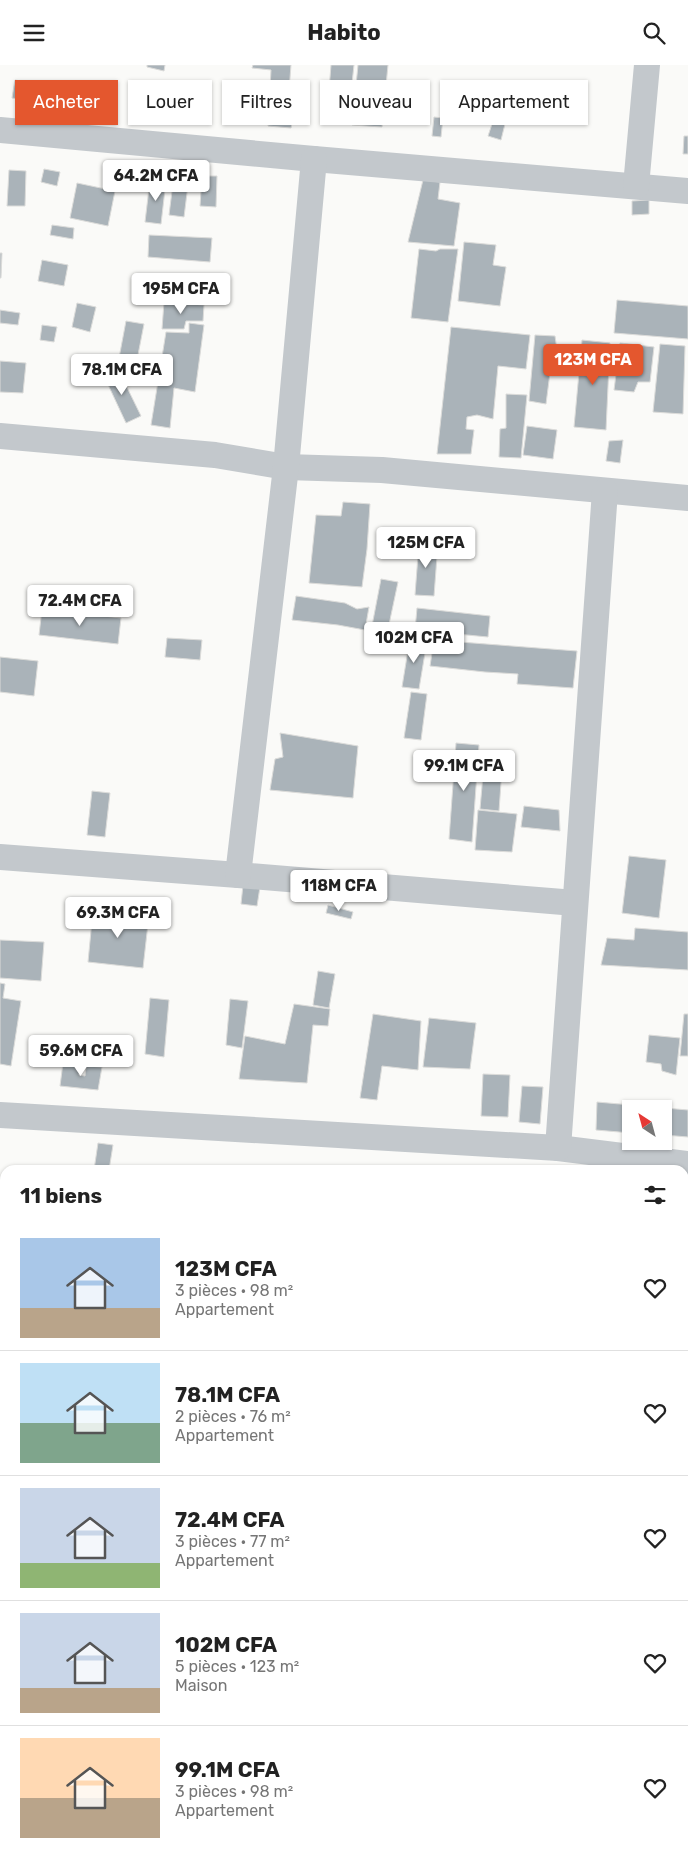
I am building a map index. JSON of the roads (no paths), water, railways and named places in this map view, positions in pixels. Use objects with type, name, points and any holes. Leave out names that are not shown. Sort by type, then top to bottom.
[{"type":"street","points":[[636,186],[647,65]]},
{"type":"street","points":[[0,130],[688,191]]},
{"type":"street","points":[[238,875],[286,467],[314,159]]},
{"type":"street","points":[[0,436],[215,455],[286,467],[382,470],[688,498]]},
{"type":"street","points":[[558,1148],[605,491]]},
{"type":"street","points":[[0,857],[575,903]]},
{"type":"street","points":[[0,1115],[558,1148],[688,1164]]}]
